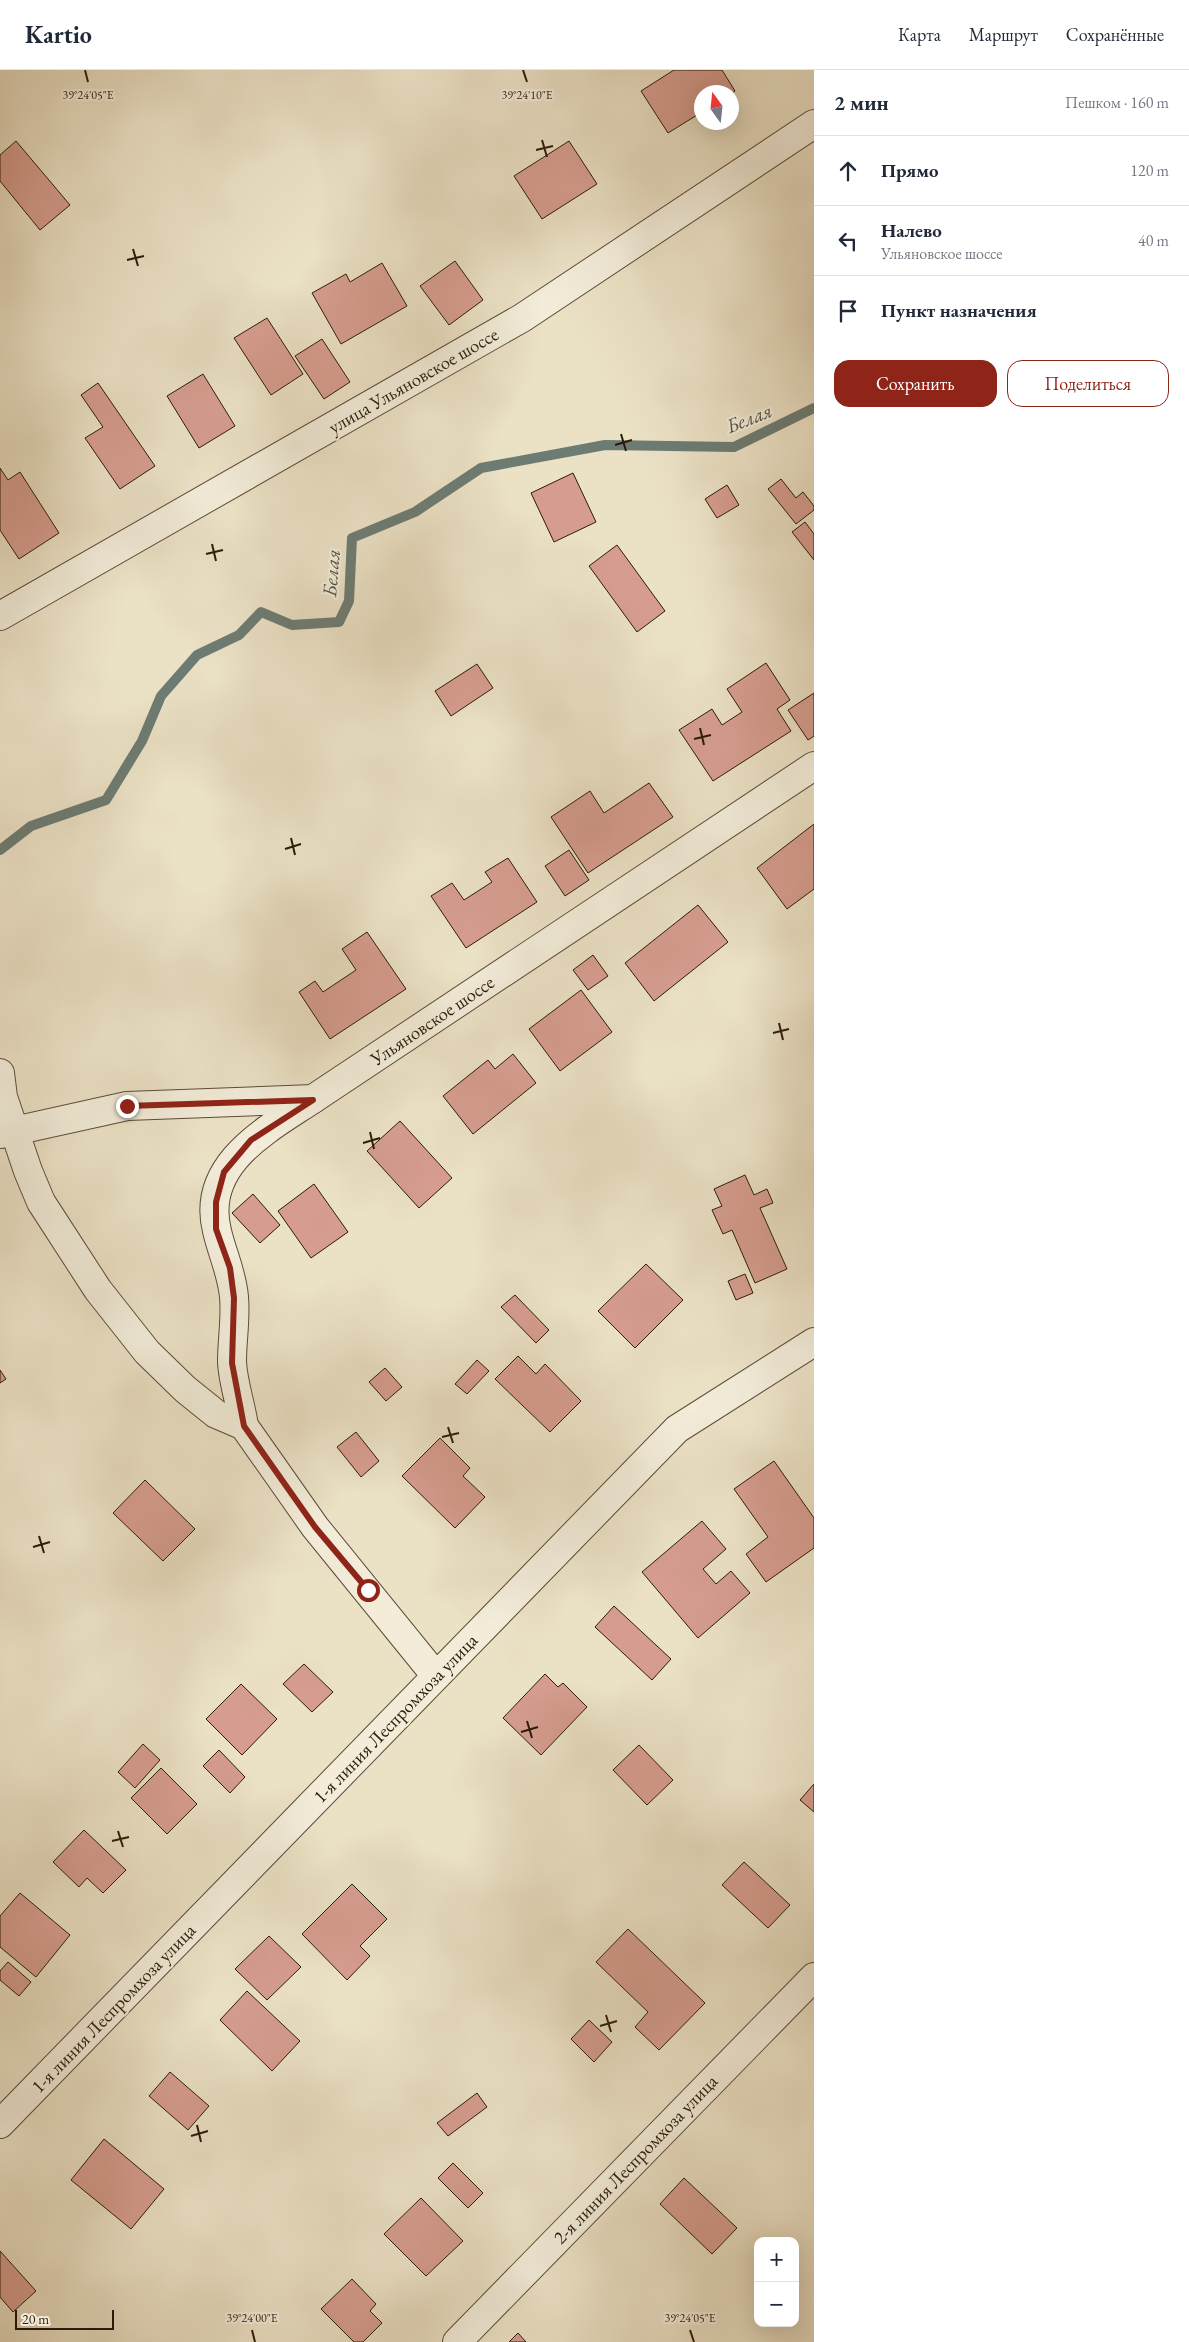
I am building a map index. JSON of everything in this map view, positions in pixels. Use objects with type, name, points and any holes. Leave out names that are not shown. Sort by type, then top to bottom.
[{"type":"street","name":"улица Ульяновское шоссе","points":[[0,616],[522,318],[814,124]]},
{"type":"street","name":"Ульяновское шоссе","points":[[244,1426],[232,1363],[234,1298],[230,1268],[216,1229],[216,1202],[224,1172],[251,1140],[814,766]]},
{"type":"street","points":[[0,1073],[8,1133],[28,1171],[41,1202],[98,1290],[147,1352],[186,1389],[216,1414],[244,1426],[315,1527],[436,1676]]},
{"type":"street","points":[[8,1133],[127,1106],[313,1100]]},
{"type":"street","name":"1-я линия Леспромхоза улица","points":[[0,2124],[678,1429],[814,1342]]},
{"type":"street","name":"2-я линия Леспромхоза улица","points":[[457,2342],[814,1977]]},
{"type":"building","points":[[674,70],[722,70],[731,85],[694,85],[694,117],[668,133],[641,91]]},
{"type":"building","points":[[16,141],[70,205],[40,230],[0,181],[0,155]]},
{"type":"building","points":[[569,141],[597,184],[542,219],[514,176]]},
{"type":"building","points":[[455,261],[483,300],[449,325],[420,286]]},
{"type":"building","points":[[382,263],[407,306],[341,344],[312,293],[346,274],[350,282]]},
{"type":"building","points":[[267,318],[303,374],[271,395],[234,338]]},
{"type":"building","points":[[322,339],[350,382],[324,399],[295,356]]},
{"type":"building","points":[[203,374],[235,426],[199,448],[167,396]]},
{"type":"building","points":[[98,383],[155,466],[120,489],[85,438],[103,427],[81,395]]},
{"type":"building","points":[[0,468],[8,480],[20,472],[59,533],[19,559],[0,530]]},
{"type":"building","points":[[573,473],[596,522],[554,542],[531,493]]},
{"type":"building","points":[[781,479],[796,498],[803,492],[814,506],[814,510],[796,524],[768,489]]},
{"type":"building","points":[[727,485],[739,505],[717,518],[705,499]]},
{"type":"building","points":[[805,522],[814,534],[814,560],[792,532]]},
{"type":"building","points":[[617,545],[665,611],[637,632],[589,566]]},
{"type":"building","points":[[766,663],[790,700],[777,709],[791,731],[713,781],[679,730],[712,709],[722,725],[742,712],[727,689]]},
{"type":"building","points":[[477,664],[493,688],[451,716],[435,691]]},
{"type":"building","points":[[814,693],[814,736],[808,740],[788,710]]},
{"type":"building","points":[[649,783],[673,817],[588,873],[551,817],[590,791],[604,813]]},
{"type":"building","points":[[814,824],[814,889],[787,909],[757,868]]},
{"type":"building","points":[[569,850],[589,880],[565,896],[545,866]]},
{"type":"building","points":[[508,858],[537,902],[466,948],[431,896],[452,883],[464,900],[492,882],[485,872]]},
{"type":"building","points":[[698,905],[728,942],[654,1001],[625,963]]},
{"type":"building","points":[[367,932],[406,989],[330,1039],[299,992],[315,981],[323,992],[356,970],[342,949]]},
{"type":"building","points":[[593,955],[608,976],[588,990],[573,970]]},
{"type":"building","points":[[581,990],[612,1032],[560,1071],[529,1029]]},
{"type":"building","points":[[513,1054],[536,1083],[473,1134],[443,1096],[488,1060],[495,1069]]},
{"type":"building","points":[[400,1121],[452,1178],[419,1208],[367,1151]]},
{"type":"building","points":[[745,1175],[754,1195],[767,1189],[773,1203],[760,1208],[787,1269],[755,1283],[732,1230],[723,1234],[712,1210],[722,1206],[714,1189]]},
{"type":"building","points":[[314,1184],[348,1232],[311,1258],[278,1211]]},
{"type":"building","points":[[253,1194],[280,1225],[260,1243],[232,1213]]},
{"type":"building","points":[[646,1264],[683,1300],[635,1348],[598,1311]]},
{"type":"building","points":[[745,1274],[753,1293],[736,1300],[728,1281]]},
{"type":"building","points":[[515,1295],[549,1330],[536,1343],[501,1307]]},
{"type":"building","points":[[518,1356],[536,1374],[545,1364],[581,1401],[550,1432],[495,1379]]},
{"type":"building","points":[[477,1360],[489,1371],[467,1394],[455,1384]]},
{"type":"building","points":[[385,1368],[402,1387],[386,1401],[369,1382]]},
{"type":"building","points":[[0,1370],[6,1379],[0,1383]]},
{"type":"building","points":[[356,1432],[379,1461],[361,1477],[337,1447]]},
{"type":"building","points":[[440,1438],[470,1468],[463,1476],[485,1497],[455,1528],[402,1476]]},
{"type":"building","points":[[774,1461],[814,1518],[814,1548],[766,1582],[746,1554],[768,1537],[734,1489]]},
{"type":"building","points":[[145,1480],[195,1529],[163,1561],[113,1513]]},
{"type":"building","points":[[702,1521],[726,1549],[703,1569],[716,1584],[731,1571],[750,1593],[698,1638],[642,1572]]},
{"type":"building","points":[[614,1606],[671,1659],[652,1680],[595,1627]]},
{"type":"building","points":[[304,1664],[333,1692],[312,1712],[283,1684]]},
{"type":"building","points":[[545,1674],[558,1687],[563,1683],[587,1707],[541,1755],[503,1718]]},
{"type":"building","points":[[241,1684],[277,1719],[242,1755],[206,1719]]},
{"type":"building","points":[[143,1744],[160,1760],[135,1788],[118,1772]]},
{"type":"building","points":[[639,1745],[673,1780],[647,1805],[613,1770]]},
{"type":"building","points":[[219,1750],[245,1777],[230,1793],[203,1766]]},
{"type":"building","points":[[161,1768],[197,1804],[167,1834],[131,1798]]},
{"type":"building","points":[[814,1784],[814,1812],[800,1800]]},
{"type":"building","points":[[84,1830],[126,1870],[103,1893],[87,1878],[79,1887],[53,1862]]},
{"type":"building","points":[[744,1862],[790,1905],[768,1928],[722,1885]]},
{"type":"building","points":[[352,1884],[387,1919],[360,1946],[370,1956],[347,1980],[302,1934]]},
{"type":"building","points":[[20,1893],[70,1935],[36,1977],[0,1947],[0,1916]]},
{"type":"building","points":[[628,1929],[705,2003],[659,2050],[635,2027],[648,2012],[596,1962]]},
{"type":"building","points":[[269,1936],[301,1967],[267,2000],[235,1969]]},
{"type":"building","points":[[8,1962],[31,1982],[19,1996],[0,1980],[0,1971]]},
{"type":"building","points":[[247,1991],[300,2041],[272,2071],[220,2020]]},
{"type":"building","points":[[589,2020],[612,2042],[594,2062],[571,2039]]},
{"type":"building","points":[[170,2072],[209,2106],[188,2130],[149,2096]]},
{"type":"building","points":[[477,2093],[487,2107],[448,2136],[437,2123]]},
{"type":"building","points":[[104,2139],[164,2189],[131,2229],[71,2180]]},
{"type":"building","points":[[453,2163],[483,2193],[468,2208],[438,2178]]},
{"type":"building","points":[[684,2178],[737,2228],[712,2254],[660,2204]]},
{"type":"building","points":[[421,2198],[463,2241],[426,2276],[384,2234]]},
{"type":"building","points":[[0,2251],[36,2291],[13,2312],[0,2297]]},
{"type":"building","points":[[352,2279],[376,2304],[370,2311],[382,2323],[363,2342],[354,2342],[321,2309]]},
{"type":"building","points":[[518,2333],[526,2342],[509,2342]]},
{"type":"waterway","name":"Белая","points":[[0,850],[31,826],[106,800],[142,741],[161,696],[197,655],[239,635],[261,612],[292,625],[339,622],[349,601],[352,538],[415,512],[481,468],[605,445],[734,447],[814,408]]},
{"type":"route","points":[[127,1106],[313,1100],[251,1140],[224,1172],[216,1202],[216,1229],[230,1268],[234,1298],[232,1363],[244,1426],[315,1527],[368,1590]]}]
